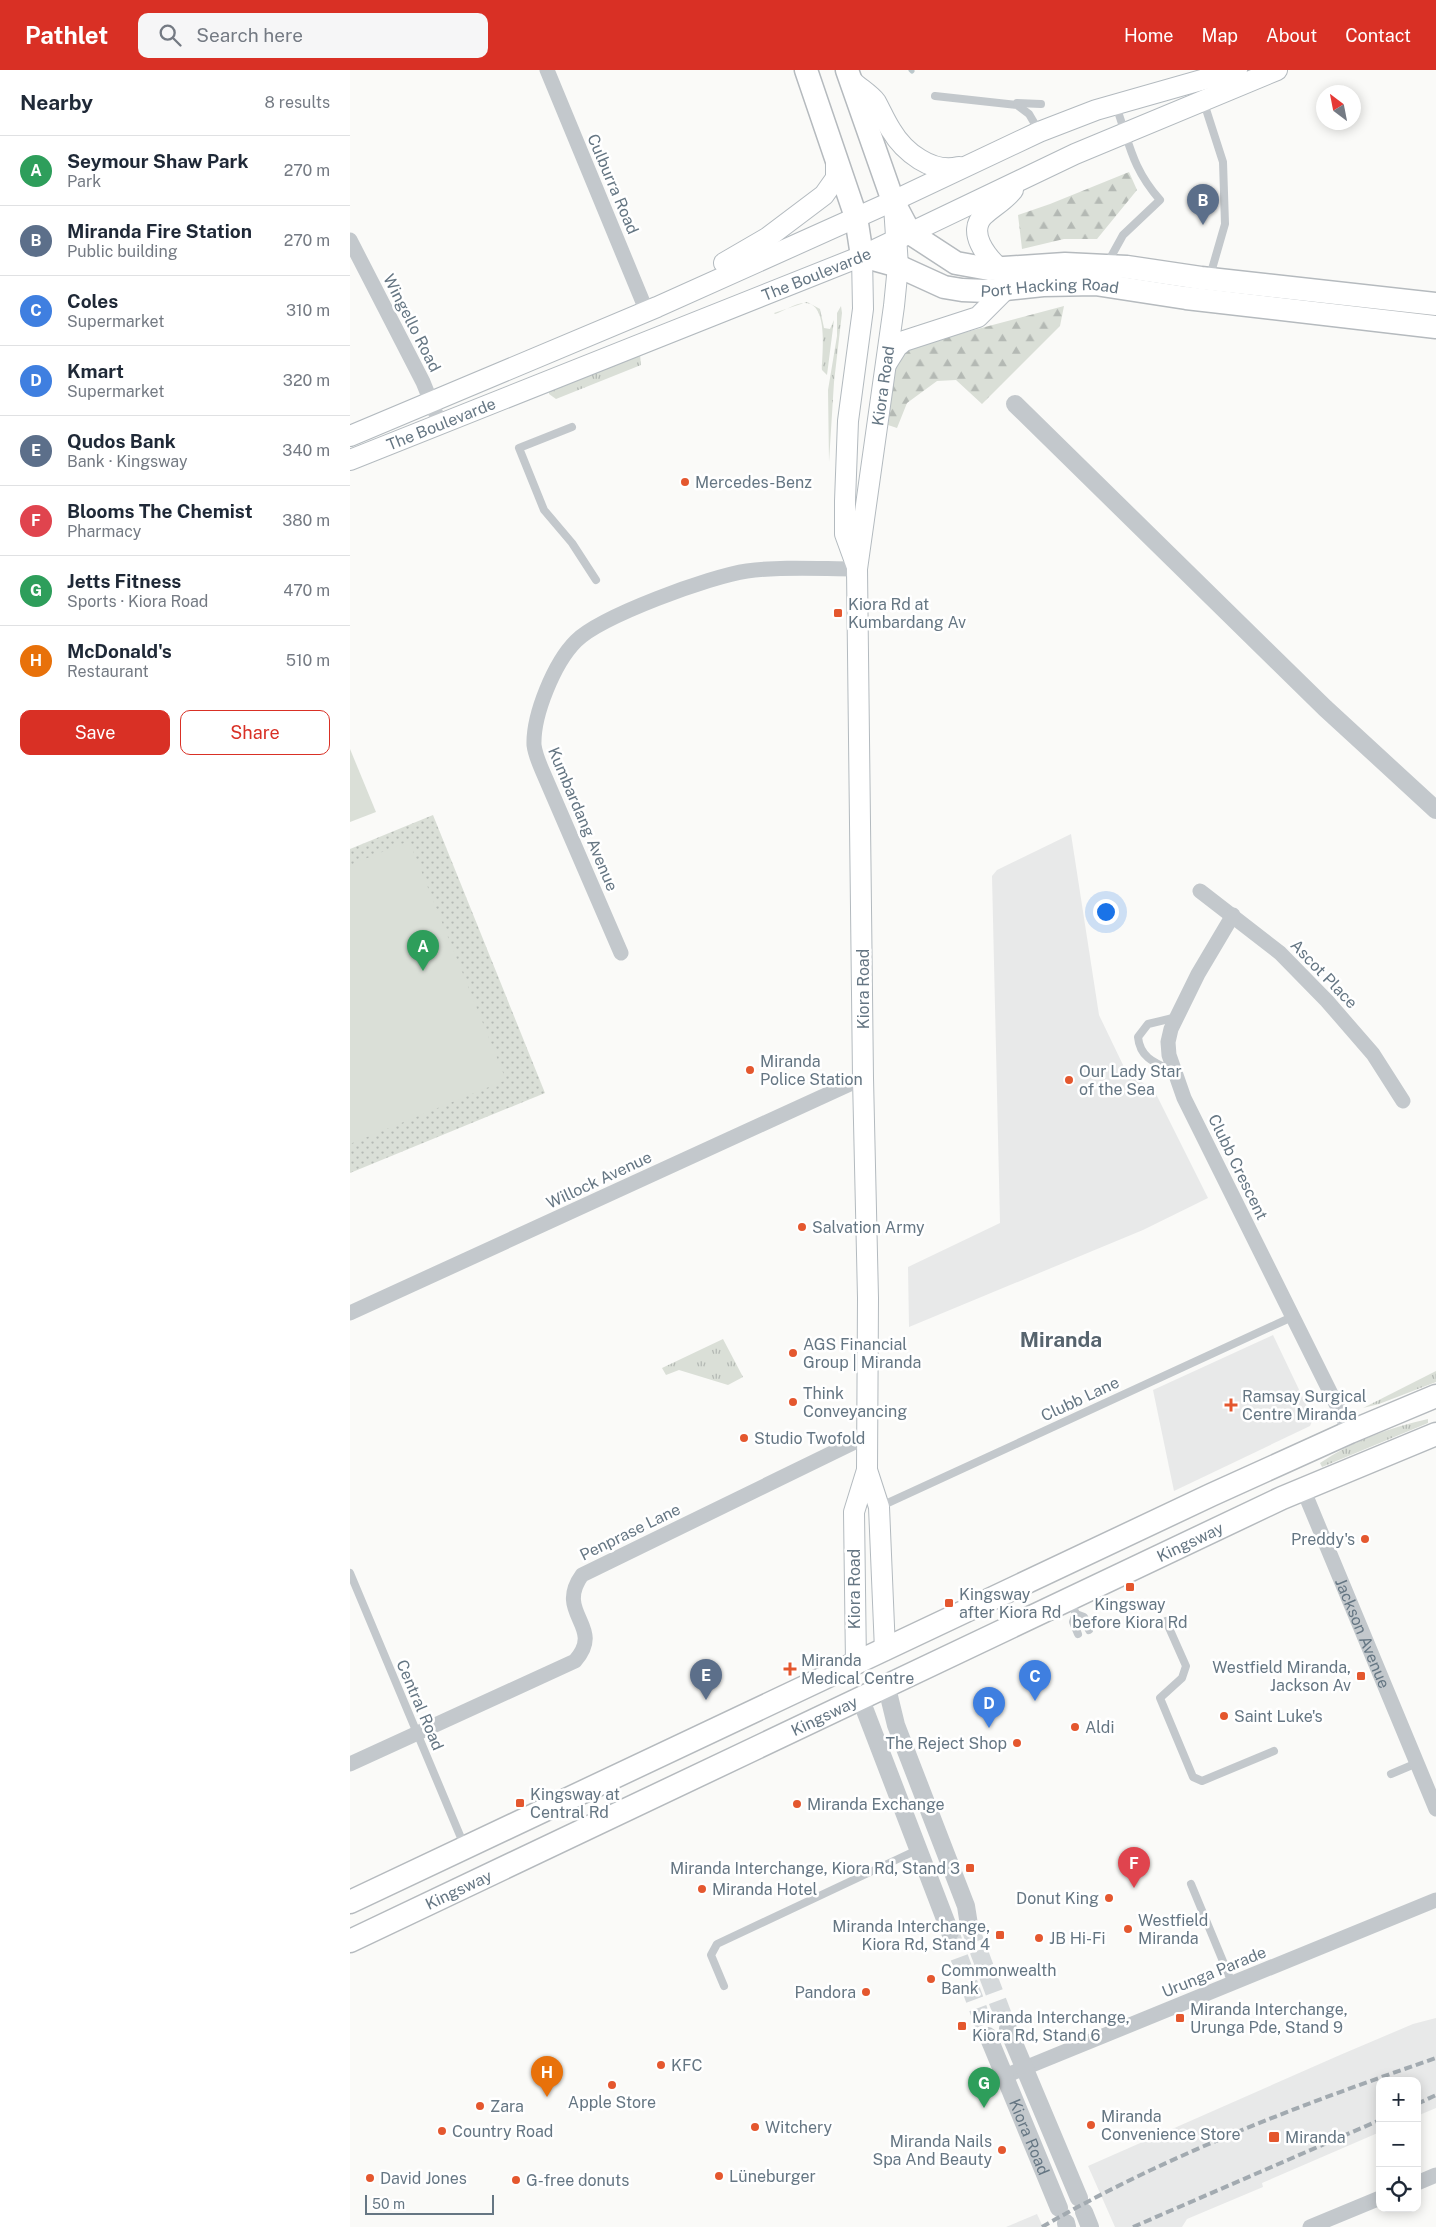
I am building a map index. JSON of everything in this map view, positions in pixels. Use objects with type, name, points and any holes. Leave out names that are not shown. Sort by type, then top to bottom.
[{"type":"main road","points":[[806,70],[856,217],[862,256]]},
{"type":"main road","name":"The Boulevarde","points":[[350,436],[647,312],[894,201],[968,164],[1039,132],[1116,104],[1238,70]]},
{"type":"main road","name":"The Boulevarde","points":[[350,460],[862,256],[1025,177],[1277,70]]},
{"type":"main road","points":[[850,76],[875,101],[893,134],[924,162],[942,169],[968,164]]},
{"type":"main road","points":[[850,76],[894,201],[904,237]]},
{"type":"main road","points":[[647,312],[687,281],[736,258],[762,241],[824,195],[836,178],[836,160]]},
{"type":"main road","points":[[886,364],[900,344],[978,317],[1003,279],[980,244],[979,222],[984,215],[1003,202],[1025,177]]},
{"type":"main road","name":"Port Hacking Road","points":[[904,237],[956,263],[982,269],[1003,279],[1052,285],[1096,284],[1186,298],[1436,327]]},
{"type":"main road","name":"Kiora Road","points":[[861,1700],[856,1664],[854,1512],[867,1470],[868,1298],[863,1078],[857,568],[898,266],[904,237]]},
{"type":"main road","name":"Port Hacking Road","points":[[862,256],[898,266],[954,289],[975,291],[1003,279],[1065,264],[1106,265],[1209,279],[1436,304]]},
{"type":"main road","name":"Kiora Road","points":[[857,568],[845,534],[845,501],[848,421],[863,309],[862,256]]},
{"type":"main road","name":"Kingsway","points":[[350,1902],[1291,1459],[1436,1396]]},
{"type":"main road","name":"Kingsway","points":[[350,1941],[861,1700],[1073,1607],[1303,1489],[1436,1434]]},
{"type":"main road","name":"Jackson Avenue","points":[[1291,1459],[1303,1489]]},
{"type":"main road","name":"Kiora Road","points":[[867,1470],[879,1506],[887,1688]]},
{"type":"street","name":"Culburra Road","points":[[547,70],[647,312]]},
{"type":"street","name":"Wingello Road","points":[[350,240],[431,401],[440,424]]},
{"type":"street","points":[[1015,404],[1325,708],[1436,810]]},
{"type":"street","name":"Kumbardang Avenue","points":[[621,953],[542,770],[534,747],[536,724],[558,665],[576,641],[606,621],[692,586],[747,571],[857,568]]},
{"type":"street","name":"Ascot Place","points":[[1200,890],[1280,953],[1327,1001],[1373,1054],[1404,1101]]},
{"type":"street","name":"Clubb Crescent","points":[[1233,915],[1198,974],[1177,1017],[1168,1042],[1175,1072],[1184,1098],[1350,1432]]},
{"type":"street","name":"Willock Avenue","points":[[350,1313],[863,1078]]},
{"type":"street","name":"Penprase Lane","points":[[350,1764],[576,1661],[585,1650],[587,1637],[572,1600],[573,1587],[582,1575],[867,1436]]},
{"type":"street","name":"Jackson Avenue","points":[[1303,1489],[1436,1809]]},
{"type":"street","name":"Kiora Road","points":[[887,1688],[896,1725],[966,1906],[969,1925]]},
{"type":"street","name":"Kiora Road","points":[[861,1700],[950,1932]]},
{"type":"street","name":"Urunga Parade","points":[[1005,2076],[1436,1900]]},
{"type":"street","name":"Kiora Road","points":[[1008,2029],[1085,2213]]},
{"type":"street","name":"Kiora Road","points":[[988,2036],[1064,2219]]},
{"type":"street","points":[[1421,2181],[1436,2175]]},
{"type":"street","points":[[1310,2227],[1376,2200]]},
{"type":"lane","points":[[935,96],[1005,103],[1041,104]]},
{"type":"lane","points":[[1203,101],[1222,156],[1225,224],[1209,279]]},
{"type":"lane","points":[[1005,103],[1025,110],[1039,132]]},
{"type":"lane","points":[[1106,265],[1123,235],[1160,200],[1138,172],[1116,104]]},
{"type":"lane","points":[[572,427],[519,448],[544,510],[572,543],[596,580]]},
{"type":"lane","points":[[1175,1072],[1146,1058],[1139,1048],[1138,1037],[1148,1024],[1177,1017]]},
{"type":"lane","name":"Clubb Lane","points":[[879,1506],[1292,1316]]},
{"type":"lane","name":"Central Road","points":[[350,1572],[465,1848]]},
{"type":"lane","points":[[1073,1607],[1084,1617],[1090,1630]]},
{"type":"lane","points":[[1073,1607],[1073,1622],[1078,1634]]},
{"type":"lane","points":[[1166,1621],[1186,1666],[1182,1678],[1160,1698],[1193,1777],[1202,1781],[1274,1751]]},
{"type":"lane","points":[[1391,1774],[1417,1763]]},
{"type":"lane","points":[[724,1986],[711,1955],[717,1944],[917,1850]]},
{"type":"lane","points":[[1191,1884],[1232,1983]]},
{"type":"shaded area","name":"Our Lady Star of the Sea","points":[[1071,834],[1099,1015],[1124,1067],[1156,1094],[1208,1198],[1143,1230],[909,1327],[908,1267],[1000,1223],[992,876],[997,870]]},
{"type":"shaded area","name":"Ramsay Surgical Centre Miranda","points":[[1273,1335],[1313,1419],[1310,1426],[1174,1491],[1153,1390]]},
{"type":"shaded area","points":[[1436,2018],[1436,2108],[1421,2114],[1421,2077],[1376,2077],[1376,2134],[1262,2183],[1263,2187],[1187,2219],[1182,2227],[1115,2227],[1088,2166],[1413,2024]]},
{"type":"shaded area","points":[[1037,2214],[1043,2227],[1006,2227]]},
{"type":"green space","points":[[1129,172],[1137,190],[1097,239],[1064,239],[1022,249],[1018,215]]},
{"type":"green space","points":[[813,305],[820,309],[824,328],[830,329],[834,320],[827,375],[822,370],[822,330],[818,311]]},
{"type":"green space","points":[[841,306],[842,313],[834,382],[829,462],[828,390],[837,336],[837,313]]},
{"type":"green space","points":[[1064,306],[1060,326],[982,404],[956,380],[937,381],[907,403],[897,428],[888,425],[896,360],[906,348]]},
{"type":"green space","points":[[640,354],[641,365],[556,399],[549,394],[549,392]]},
{"type":"green space","points":[[350,749],[376,812],[350,822]]},
{"type":"green space","points":[[433,815],[545,1093],[350,1173],[350,849]]},
{"type":"green space","points":[[409,841],[506,1080],[350,1144],[350,865]]},
{"type":"green space","points":[[723,1339],[743,1377],[728,1385],[679,1370],[666,1375],[662,1368]]},
{"type":"green space","points":[[1436,1371],[1436,1382],[1379,1404],[1363,1408]]},
{"type":"green space","points":[[1428,1419],[1428,1423],[1322,1467],[1320,1463],[1345,1448],[1371,1436]]},
{"type":"tunnel","points":[[969,1925],[1008,2029]]},
{"type":"tunnel","points":[[950,1932],[988,2036]]},
{"type":"railway","points":[[1042,2227],[1089,2201],[1185,2154],[1284,2113],[1436,2058]]},
{"type":"railway","points":[[1421,2102],[1436,2095]]},
{"type":"railway","points":[[1133,2227],[1376,2122]]},
{"type":"place","name":"Miranda Fire Station","points":[[1203,225]]},
{"type":"place","name":"Mercedes-Benz","points":[[685,482]]},
{"type":"place","name":"Kiora Rd at Kumbardang Av","points":[[838,613]]},
{"type":"place","name":"Seymour Shaw Park","points":[[423,971]]},
{"type":"place","name":"Miranda Police Station","points":[[750,1070]]},
{"type":"place","name":"Our Lady Star of the Sea","points":[[1069,1080]]},
{"type":"place","name":"Salvation Army","points":[[802,1227]]},
{"type":"place","name":"AGS Financial Group | Miranda","points":[[793,1353]]},
{"type":"place","name":"Think Conveyancing","points":[[793,1402]]},
{"type":"place","name":"Ramsay Surgical Centre Miranda","points":[[1231,1405]]},
{"type":"place","name":"Studio Twofold","points":[[744,1438]]},
{"type":"place","name":"Preddy's","points":[[1365,1539]]},
{"type":"place","name":"Kingsway before Kiora Rd","points":[[1130,1587]]},
{"type":"place","name":"Kingsway after Kiora Rd","points":[[949,1603]]},
{"type":"place","name":"Miranda Medical Centre","points":[[790,1669]]},
{"type":"place","name":"Westfield Miranda, Jackson Av","points":[[1361,1676]]},
{"type":"place","name":"Qudos Bank","points":[[706,1700]]},
{"type":"place","name":"Coles","points":[[1035,1701]]},
{"type":"place","name":"Saint Luke's","points":[[1224,1716]]},
{"type":"place","name":"Aldi","points":[[1075,1727]]},
{"type":"place","name":"Kmart","points":[[989,1728]]},
{"type":"place","name":"The Reject Shop","points":[[1017,1743]]},
{"type":"place","name":"Kingsway at Central Rd","points":[[520,1803]]},
{"type":"place","name":"Miranda Exchange","points":[[797,1804]]},
{"type":"place","name":"Miranda Interchange, Kiora Rd, Stand 3","points":[[970,1868]]},
{"type":"place","name":"Blooms The Chemist","points":[[1134,1888]]},
{"type":"place","name":"Miranda Hotel","points":[[702,1889]]},
{"type":"place","name":"Donut King","points":[[1109,1898]]},
{"type":"place","name":"Westfield Miranda","points":[[1128,1929]]},
{"type":"place","name":"Miranda Interchange, Kiora Rd, Stand 4","points":[[1000,1935]]},
{"type":"place","name":"JB Hi-Fi","points":[[1039,1938]]},
{"type":"place","name":"Commonwealth Bank","points":[[931,1979]]},
{"type":"place","name":"Pandora","points":[[866,1992]]},
{"type":"place","name":"Miranda Interchange, Urunga Pde, Stand 9","points":[[1180,2018]]},
{"type":"place","name":"Miranda Interchange, Kiora Rd, Stand 6","points":[[962,2026]]},
{"type":"place","name":"KFC","points":[[661,2065]]},
{"type":"place","name":"Apple Store","points":[[612,2085]]},
{"type":"place","name":"McDonald's","points":[[547,2097]]},
{"type":"place","name":"Zara","points":[[480,2106]]},
{"type":"place","name":"Jetts Fitness","points":[[984,2108]]},
{"type":"place","name":"Miranda Convenience Store","points":[[1091,2125]]},
{"type":"place","name":"Witchery","points":[[755,2127]]},
{"type":"place","name":"Country Road","points":[[442,2131]]},
{"type":"place","name":"Miranda","points":[[1274,2137]]},
{"type":"place","name":"Miranda Nails Spa And Beauty","points":[[1002,2150]]},
{"type":"place","name":"Lüneburger","points":[[719,2176]]},
{"type":"place","name":"David Jones","points":[[370,2178]]},
{"type":"place","name":"G-free donuts","points":[[516,2180]]},
{"type":"district","name":"Miranda","points":[[1061,1339]]}]
